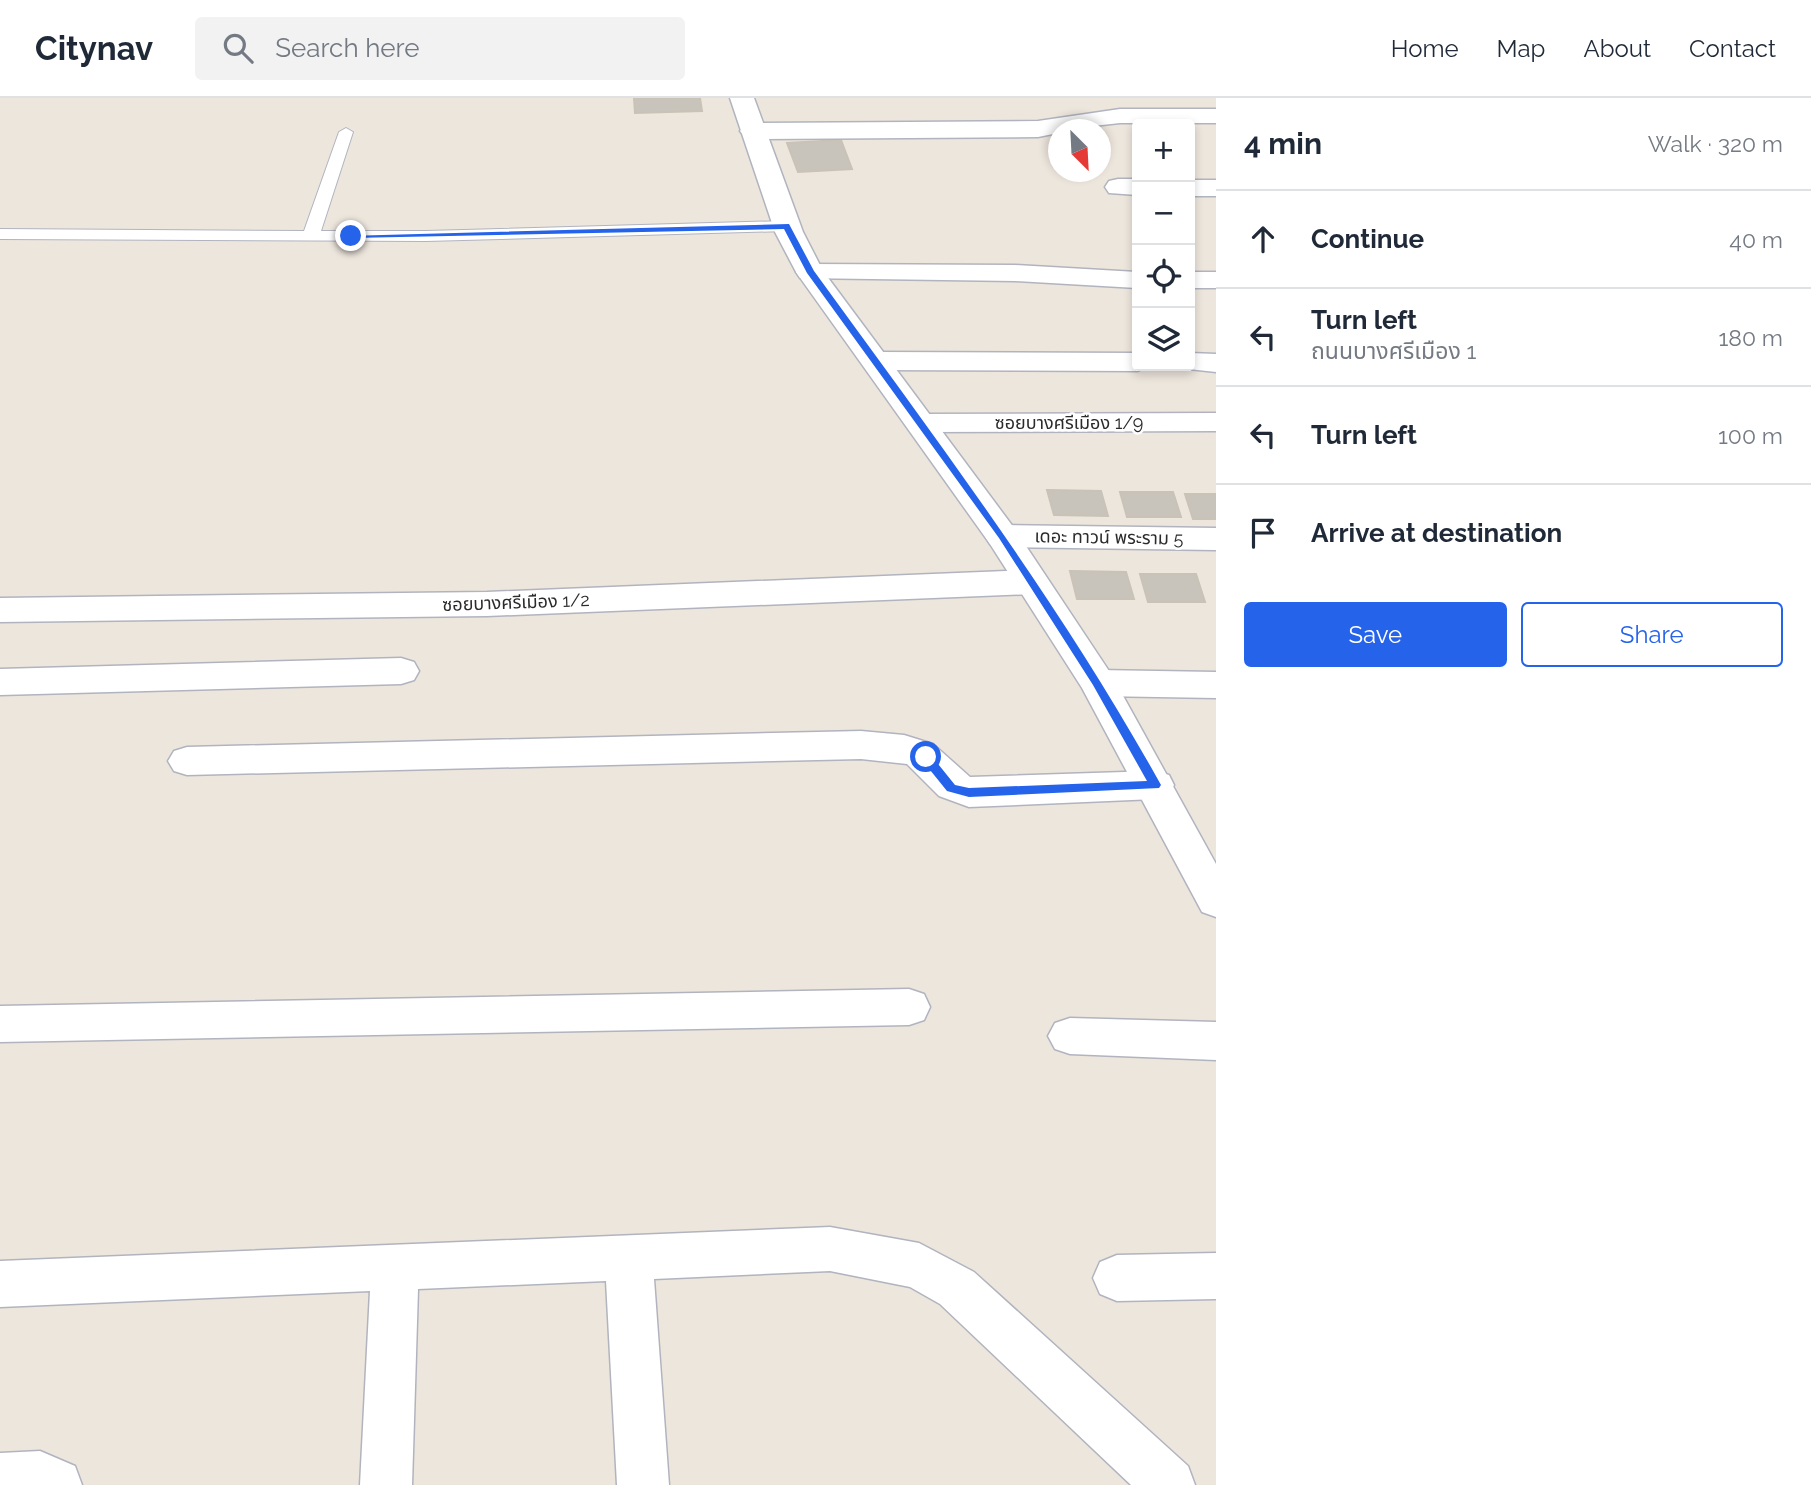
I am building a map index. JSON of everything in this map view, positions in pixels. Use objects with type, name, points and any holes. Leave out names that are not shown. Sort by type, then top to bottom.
[{"type":"street","points":[[741,98],[786,226],[810,272],[1002,536],[1098,683],[1211,884]]},
{"type":"street","points":[[753,131],[1038,129],[1120,116],[1216,116]]},
{"type":"street","points":[[1195,188],[1216,188]]},
{"type":"street","points":[[810,272],[1015,273],[1132,280]]},
{"type":"street","points":[[1195,280],[1216,280]]},
{"type":"street","points":[[877,361],[1132,362]]},
{"type":"street","points":[[1195,362],[1216,363]]},
{"type":"street","name":"ซอยบางศรีเมือง 1/9","points":[[921,423],[1216,422]]},
{"type":"street","name":"เดอะ ทาวน์ พระราม 5","points":[[1002,536],[1216,539]]},
{"type":"street","name":"ซอยบางศรีเมือง 1/2","points":[[0,610],[487,604],[1032,582]]},
{"type":"street","points":[[0,682],[401,671]]},
{"type":"street","points":[[1098,683],[1216,685]]},
{"type":"street","points":[[187,761],[861,745],[902,749],[926,757],[951,788],[969,792],[1155,785]]},
{"type":"street","points":[[0,1024],[909,1007]]},
{"type":"street","points":[[1070,1036],[1216,1041]]},
{"type":"street","points":[[0,1284],[830,1249],[919,1266],[957,1288],[1169,1485]]},
{"type":"street","points":[[629,1257],[643,1485]]},
{"type":"street","points":[[386,1485],[395,1267]]},
{"type":"street","points":[[1117,1278],[1216,1276]]},
{"type":"street","points":[[0,1479],[40,1477],[56,1485]]},
{"type":"lane","points":[[311,235],[346,132]]},
{"type":"lane","points":[[0,234],[426,236],[786,226]]},
{"type":"building","points":[[634,98],[700,98],[702,111],[635,113]]},
{"type":"building","points":[[841,140],[852,169],[798,172],[787,143]]},
{"type":"building","points":[[1047,490],[1101,491],[1108,516],[1054,515]]},
{"type":"building","points":[[1120,492],[1173,492],[1181,517],[1127,517]]},
{"type":"building","points":[[1185,494],[1216,494],[1216,519],[1193,519]]},
{"type":"building","points":[[1070,571],[1126,572],[1134,599],[1077,599]]},
{"type":"building","points":[[1140,574],[1196,574],[1205,602],[1148,602]]},
{"type":"route","points":[[351,236],[786,226],[810,272],[1002,536],[1098,683],[1155,785],[969,792],[951,788],[926,757]]}]
